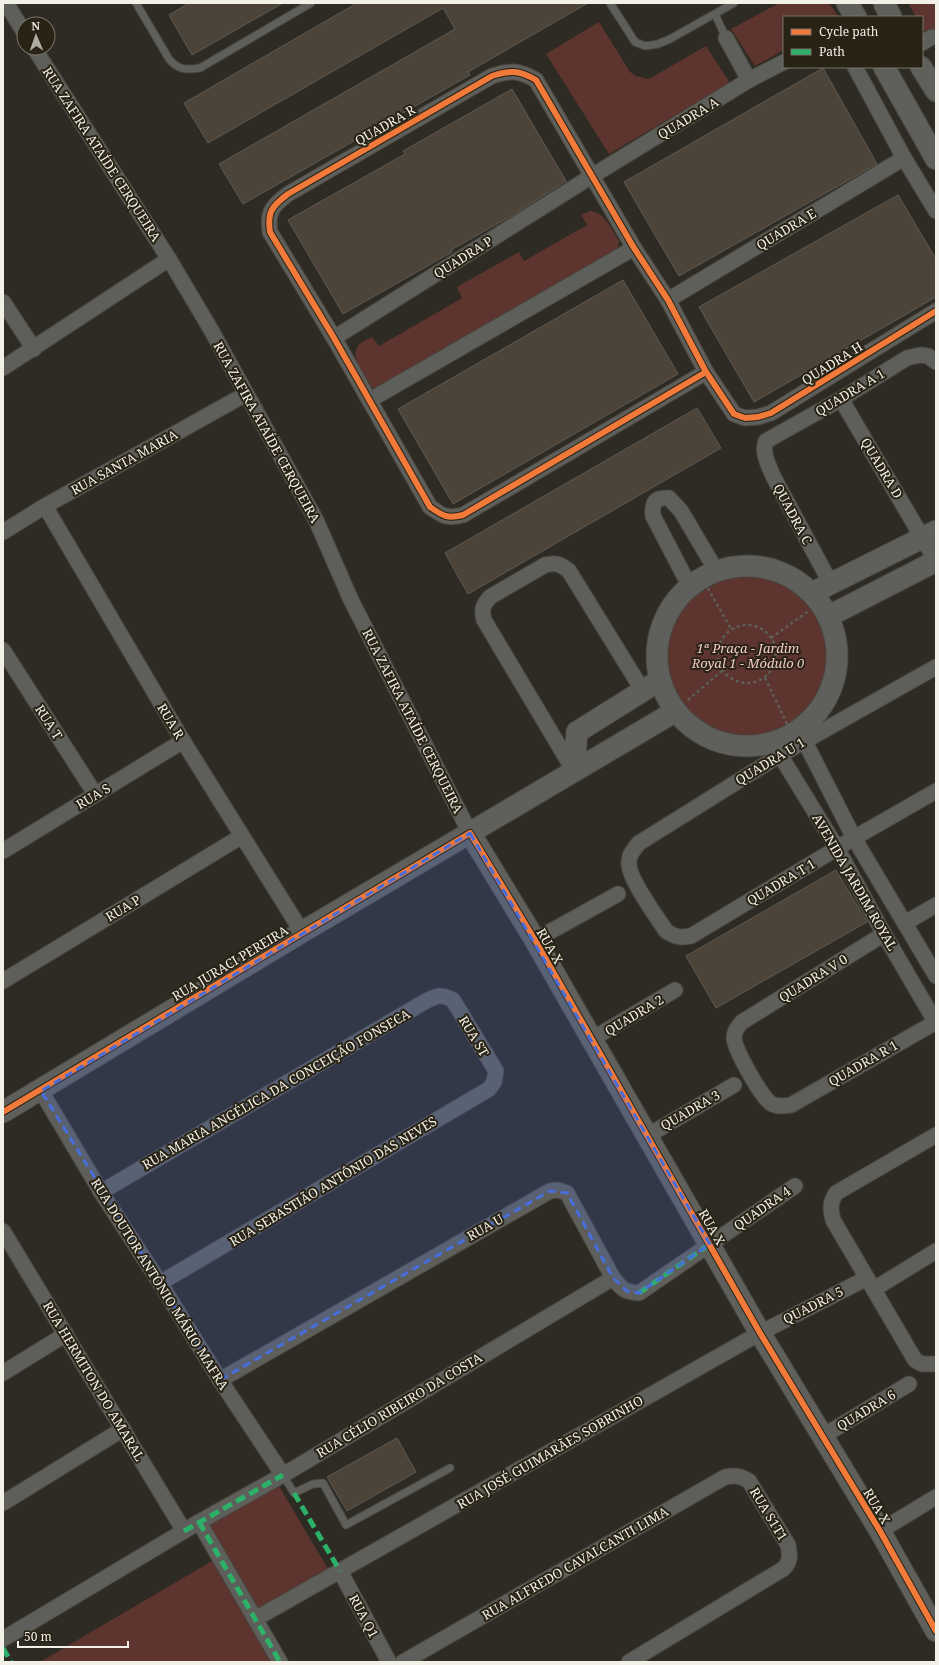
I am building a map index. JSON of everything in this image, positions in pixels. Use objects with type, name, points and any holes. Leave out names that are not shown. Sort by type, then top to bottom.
[{"type":"street","points":[[6,3],[16,19]]},
{"type":"street","points":[[848,3],[855,16]]},
{"type":"street","points":[[884,3],[890,16]]},
{"type":"street","points":[[726,38],[749,80]]},
{"type":"street","name":"RUA ZAFIRA ATAÍDE CERQUEIRA","points":[[39,56],[169,259],[210,328],[316,520],[351,600],[470,833]]},
{"type":"street","name":"QUADRA A","points":[[592,176],[749,80],[783,63]]},
{"type":"street","points":[[856,68],[904,158],[936,212]]},
{"type":"street","points":[[885,68],[936,159]]},
{"type":"street","points":[[922,68],[936,91]]},
{"type":"street","name":"QUADRA R","points":[[334,338],[270,232],[268,219],[271,211],[276,203],[288,194],[492,76],[505,72],[517,71],[536,80],[592,176]]},
{"type":"street","name":"QUADRA E","points":[[668,300],[904,158]]},
{"type":"street","points":[[334,338],[430,507],[441,515],[452,518],[462,514],[706,372],[668,300],[634,248],[592,176]]},
{"type":"street","name":"QUADRA P","points":[[334,338],[592,176]]},
{"type":"street","points":[[370,400],[634,248]]},
{"type":"street","points":[[3,368],[169,259]]},
{"type":"street","points":[[3,302],[34,349]]},
{"type":"street","name":"QUADRA H","points":[[706,372],[734,414],[745,418],[758,417],[772,413],[936,311]]},
{"type":"street","name":"QUADRA A 1","points":[[766,441],[841,399],[907,358],[920,355],[928,356],[936,362]]},
{"type":"street","name":"RUA SANTA MARIA","points":[[3,532],[45,506],[246,394]]},
{"type":"street","name":"QUADRA D","points":[[841,399],[930,534],[936,561]]},
{"type":"street","name":"QUADRA C","points":[[766,441],[764,448],[765,453],[773,476],[831,584]]},
{"type":"street","points":[[661,497],[669,498],[681,511],[703,579],[653,516],[652,507],[655,501],[661,497]]},
{"type":"street","name":"RUA R","points":[[45,506],[183,740],[302,932]]},
{"type":"street","points":[[820,604],[831,584],[930,534]]},
{"type":"street","points":[[820,604],[936,561]]},
{"type":"street","points":[[574,771],[484,620],[482,612],[483,604],[490,597],[545,565],[553,563],[562,565],[569,571],[652,685],[669,701],[676,711],[695,730],[718,741],[744,746],[775,749],[800,734],[817,714],[828,697],[835,677],[838,657],[836,636],[820,604],[796,580],[778,571],[758,567],[737,567],[703,579],[674,605],[667,615],[660,632],[652,685],[577,732],[574,771]]},
{"type":"street","name":"RUA T","points":[[3,650],[95,794]]},
{"type":"street","name":"QUADRA U 1","points":[[800,734],[936,667]]},
{"type":"street","name":"RUA JURACI PEREIRA","points":[[3,1112],[302,932],[676,711]]},
{"type":"street","name":"AVENIDA JARDIM ROYAL","points":[[800,734],[854,838],[936,976]]},
{"type":"street","name":"RUA S","points":[[3,851],[183,740]]},
{"type":"street","name":"QUADRA U 1","points":[[666,931],[631,876],[628,864],[631,853],[639,843],[775,749]]},
{"type":"street","name":"AVENIDA JARDIM ROYAL","points":[[775,749],[837,848],[884,934],[936,1022]]},
{"type":"street","name":"QUADRA T 1","points":[[666,931],[673,936],[691,936],[837,848],[936,791]]},
{"type":"street","name":"RUA X","points":[[470,833],[535,940],[760,1333],[880,1531],[936,1631]]},
{"type":"street","name":"RUA P","points":[[3,981],[242,836]]},
{"type":"street","points":[[535,940],[618,894]]},
{"type":"street","points":[[905,924],[936,905]]},
{"type":"street","name":"QUADRA V 0","points":[[790,1105],[782,1107],[774,1105],[766,1100],[736,1048],[734,1037],[736,1028],[742,1022],[884,934]]},
{"type":"street","name":"QUADRA 2","points":[[592,1039],[675,990]]},
{"type":"street","name":"RUA MARIA ANGÉLICA DA CONCEIÇÃO FONSECA","points":[[101,1192],[426,1001],[437,996],[444,995],[453,1000]]},
{"type":"street","name":"RUA ST","points":[[453,1000],[496,1071]]},
{"type":"street","name":"QUADRA R 1","points":[[790,1105],[936,1022]]},
{"type":"street","name":"RUA SEBASTIÃO ANTÔNIO DAS NEVES","points":[[160,1283],[489,1089],[494,1082],[496,1071]]},
{"type":"street","name":"QUADRA 3","points":[[647,1136],[734,1085]]},
{"type":"street","name":"RUA DOUTOR ANTÔNIO MÁRIO MAFRA","points":[[40,1091],[101,1192],[220,1380],[283,1475]]},
{"type":"street","points":[[936,1135],[836,1193],[831,1200],[830,1209],[833,1220],[915,1360],[922,1364],[936,1364]]},
{"type":"street","name":"QUADRA 4","points":[[710,1244],[795,1186]]},
{"type":"street","name":"RUA U","points":[[220,1380],[550,1191],[558,1190],[567,1194],[613,1278],[621,1288],[628,1292],[639,1293],[710,1244]]},
{"type":"street","name":"RUA HERMITON DO AMARAL","points":[[3,1231],[7,1248],[66,1334],[184,1531]]},
{"type":"street","name":"QUADRA 5","points":[[760,1333],[870,1284],[936,1251]]},
{"type":"street","name":"RUA CÉLIO RIBEIRO DA COSTA","points":[[3,1639],[184,1531],[283,1475],[613,1278]]},
{"type":"street","name":"RUA JOSÉ GUIMARÃES SOBRINHO","points":[[255,1620],[760,1333]]},
{"type":"street","points":[[3,1373],[66,1334]]},
{"type":"street","name":"QUADRA 6","points":[[823,1436],[909,1384]]},
{"type":"street","points":[[3,1503],[123,1429]]},
{"type":"street","name":"RUA ALFREDO CAVALCANTI LIMA","points":[[403,1662],[725,1477],[734,1475],[743,1477],[749,1481]]},
{"type":"street","name":"RUA S1T1","points":[[628,1662],[789,1564],[790,1556],[788,1545],[749,1481]]},
{"type":"street","points":[[880,1531],[936,1497]]},
{"type":"street","points":[[200,1522],[280,1662]]},
{"type":"street","name":"RUA Q1","points":[[340,1571],[389,1662]]},
{"type":"lane","points":[[136,3],[168,59],[174,66],[186,70],[200,68],[311,3]]},
{"type":"lane","points":[[610,3],[635,42],[645,46],[664,41],[734,3]]},
{"type":"lane","points":[[715,14],[726,38]]},
{"type":"lane","points":[[283,1475],[294,1493],[313,1484],[323,1483],[346,1525],[450,1468]]},
{"type":"path","points":[[703,579],[731,629]]},
{"type":"path","points":[[771,638],[820,604]]},
{"type":"path","points":[[742,625],[752,625],[762,629],[771,638],[774,642],[777,654],[775,663],[765,678],[752,683],[741,682],[731,679],[723,670],[718,654],[720,644],[731,629],[742,625]]},
{"type":"path","points":[[676,711],[723,670]]},
{"type":"path","points":[[765,678],[800,734]]},
{"type":"highlighted area","points":[[470,833],[710,1244],[639,1293],[628,1292],[613,1278],[567,1193],[550,1191],[220,1380],[41,1091]]},
{"type":"green space","points":[[779,3],[829,3],[838,16],[783,16],[783,51],[755,66],[731,29]]},
{"type":"green space","points":[[908,3],[936,3],[936,30],[927,35],[923,29],[923,16],[915,16]]},
{"type":"green space","points":[[599,22],[630,72],[636,76],[649,79],[706,46],[730,83],[609,154],[546,54]]},
{"type":"green space","points":[[590,211],[596,212],[604,218],[611,227],[619,241],[617,253],[375,389],[371,386],[356,359],[355,353],[362,342],[372,337],[379,346],[462,298],[457,287],[519,252],[524,261],[587,225],[581,215]]},
{"type":"green space","name":"1ª Praça - Jardim Royal 1 - Módulo 0","points":[[740,570],[756,570],[773,574],[788,580],[802,589],[814,601],[823,615],[829,630],[833,647],[833,663],[829,680],[823,695],[814,709],[802,721],[788,730],[773,736],[756,740],[740,740],[723,736],[708,730],[694,721],[682,709],[673,695],[667,680],[663,663],[663,647],[667,630],[673,615],[682,601],[694,589],[708,580],[723,574]]},
{"type":"green space","points":[[276,1481],[328,1569],[257,1610],[205,1522]]},
{"type":"green space","points":[[212,1561],[272,1662],[40,1662]]},
{"type":"building","points":[[189,3],[283,3],[192,55],[169,15]]},
{"type":"building","points":[[357,3],[588,3],[468,72],[470,75],[243,204],[219,164],[455,29],[443,8],[208,143],[184,103]]},
{"type":"building","points":[[823,68],[877,164],[679,276],[624,182]]},
{"type":"building","points":[[512,89],[566,181],[513,215],[451,250],[452,252],[343,314],[288,220],[405,154],[403,151]]},
{"type":"building","points":[[898,195],[936,259],[936,297],[754,402],[699,307]]},
{"type":"building","points":[[623,280],[678,374],[453,504],[398,409]]},
{"type":"building","points":[[697,408],[721,448],[468,594],[445,553]]},
{"type":"building","points":[[836,870],[867,922],[716,1008],[686,956]]},
{"type":"building","points":[[397,1438],[416,1472],[347,1511],[327,1477]]},
{"type":"marked path","points":[[639,1293],[710,1244]]},
{"type":"marked path","points":[[184,1531],[283,1475]]},
{"type":"marked path","points":[[294,1493],[340,1571]]},
{"type":"marked path","points":[[199,1522],[280,1662]]},
{"type":"marked path","points":[[3,1648],[11,1662]]},
{"type":"cycle path","points":[[706,372],[463,515],[453,517],[445,516],[430,507],[334,338],[270,232],[270,214],[274,206],[288,194],[492,76],[514,72],[524,74],[536,80],[634,248],[668,300],[706,372],[734,414],[745,418],[758,417],[771,413],[936,311]]},
{"type":"cycle path","points":[[3,1112],[470,833],[535,940],[760,1333],[880,1531],[936,1631]]}]
